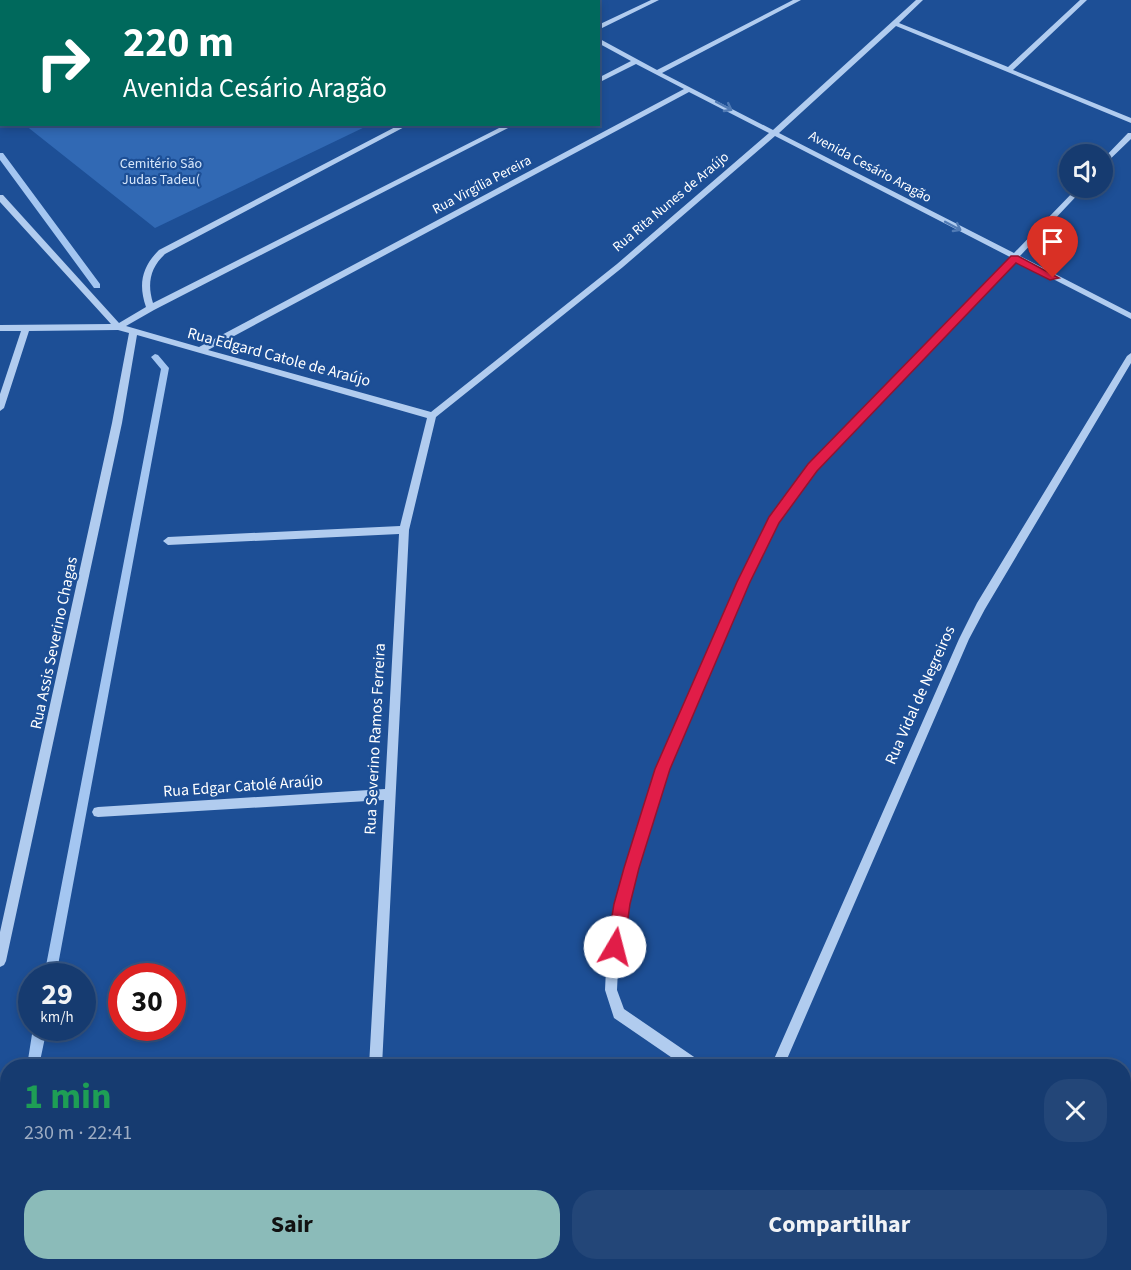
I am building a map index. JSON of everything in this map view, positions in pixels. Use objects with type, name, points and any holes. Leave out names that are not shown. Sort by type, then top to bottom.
[{"type":"street","points":[[600,27],[656,0]]},
{"type":"street","points":[[657,73],[798,0]]},
{"type":"street","name":"Rua Rita Nunes de Araújo","points":[[432,416],[510,356],[774,132],[920,0]]},
{"type":"street","points":[[1009,70],[1084,0]]},
{"type":"street","points":[[895,23],[1131,121]]},
{"type":"street","name":"Avenida Cesário Aragão","points":[[600,41],[657,73],[1131,316]]},
{"type":"street","points":[[600,80],[636,61]]},
{"type":"street","name":"Rua Virgília Pereira","points":[[198,351],[690,89]]},
{"type":"street","points":[[151,308],[145,278],[152,260],[162,252],[403,126]]},
{"type":"street","points":[[0,328],[118,327],[151,308],[509,126]]},
{"type":"street","points":[[1113,154],[1131,135]]},
{"type":"street","points":[[0,197],[118,327]]},
{"type":"street","points":[[684,1059],[619,1013],[611,990],[612,969],[622,904],[641,832],[663,769],[744,582],[774,521],[812,468],[1072,198]]},
{"type":"street","name":"Rua Edgard Catole de Araújo","points":[[118,327],[432,416]]},
{"type":"street","points":[[0,408],[26,328]]},
{"type":"street","name":"Rua Assis Severino Chagas","points":[[0,961],[112,446],[134,331]]},
{"type":"street","name":"Rua Vidal de Negreiros","points":[[780,1059],[964,639],[981,606],[1131,356]]},
{"type":"street","name":"Rua Severino Ramos Ferreira","points":[[376,1059],[404,530],[432,416]]},
{"type":"street","points":[[168,541],[404,530]]},
{"type":"street","name":"Rua Edgar Catolé Araújo","points":[[99,812],[390,794]]},
{"type":"green space","name":"Cemitério São Judas Tadeu(","points":[[26,126],[367,126],[155,228]]},
{"type":"waterway","points":[[0,155],[97,286]]},
{"type":"waterway","points":[[52,963],[165,368],[155,357]]},
{"type":"waterway","points":[[34,1059],[38,1041]]},
{"type":"route","points":[[615,947],[622,904],[641,832],[663,769],[744,582],[774,521],[812,468],[1015,258],[1053,278]]}]
